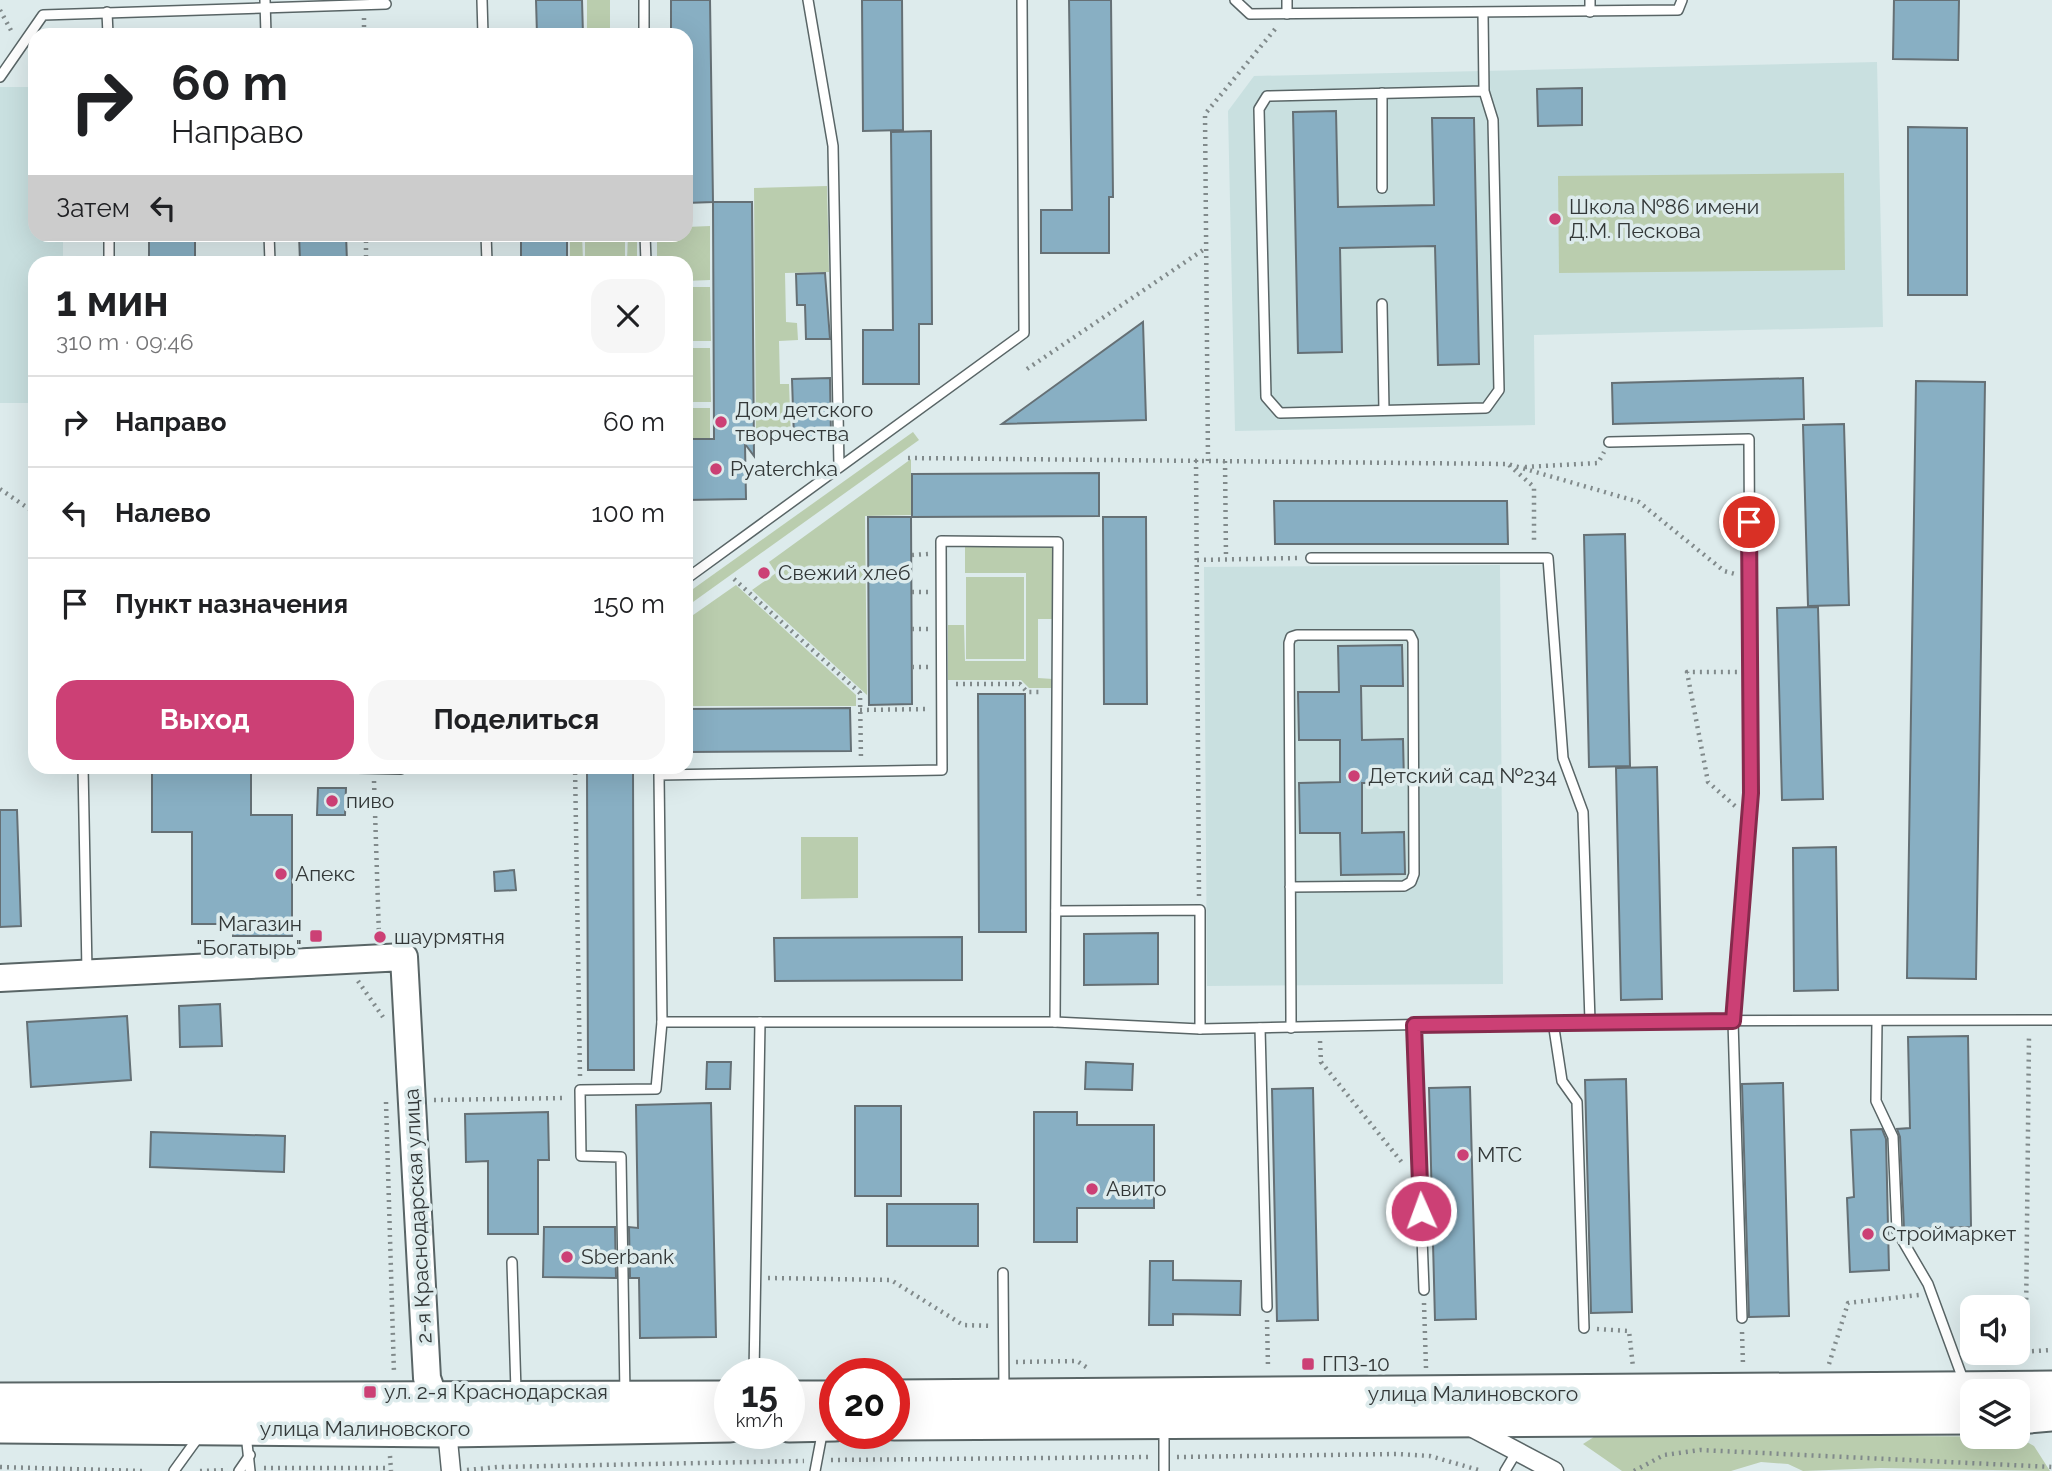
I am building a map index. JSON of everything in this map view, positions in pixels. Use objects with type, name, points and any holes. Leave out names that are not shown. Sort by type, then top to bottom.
[{"type":"highway","name":"улица Малиновского","points":[[2030,1392],[2052,1388]]},
{"type":"highway","name":"улица Малиновского","points":[[910,1397],[1427,1394],[1960,1404]]},
{"type":"highway","name":"улица Малиновского","points":[[0,1426],[205,1428],[248,1442],[440,1415],[516,1400],[714,1398]]},
{"type":"highway","name":"улица Малиновского","points":[[0,1400],[714,1424]]},
{"type":"highway","name":"улица Малиновского","points":[[910,1423],[1453,1418],[1960,1404]]},
{"type":"highway","points":[[2030,1416],[2052,1414]]},
{"type":"street","points":[[0,978],[380,958]]},
{"type":"street","name":"2-я Краснодарская улица","points":[[380,958],[427,1378],[440,1415],[451,1471]]},
{"type":"street","points":[[1453,1418],[1554,1471]]},
{"type":"lane","points":[[482,0],[483,28]]},
{"type":"lane","points":[[644,0],[644,28]]},
{"type":"lane","points":[[808,0],[833,146],[839,466]]},
{"type":"lane","points":[[693,574],[1024,333],[1022,0]]},
{"type":"lane","points":[[1235,0],[1250,14],[1678,10],[1682,0]]},
{"type":"lane","points":[[1287,0],[1287,14]]},
{"type":"lane","points":[[1590,0],[1590,12]]},
{"type":"lane","points":[[34,28],[43,15],[265,4],[386,4]]},
{"type":"lane","points":[[265,4],[266,28]]},
{"type":"lane","points":[[107,12],[107,28]]},
{"type":"lane","points":[[1483,13],[1484,91],[1493,120],[1499,390],[1486,408],[1280,412],[1266,397],[1259,109],[1267,96],[1484,91]]},
{"type":"lane","points":[[0,77],[28,36]]},
{"type":"lane","points":[[1382,93],[1382,188]]},
{"type":"lane","points":[[1382,304],[1384,410]]},
{"type":"lane","points":[[1609,442],[1749,439],[1751,793],[1733,1021],[1742,1318]]},
{"type":"lane","points":[[625,1399],[621,1157],[581,1156],[580,1094],[656,1089],[662,1022],[659,775],[942,770],[941,541],[1058,542],[1055,1022]]},
{"type":"lane","points":[[1311,558],[1548,558],[1563,758],[1583,812],[1590,1021]]},
{"type":"lane","points":[[1290,887],[1404,886],[1411,882],[1414,860],[1413,641],[1410,635],[1291,637],[1290,887],[1291,1028]]},
{"type":"lane","points":[[83,774],[87,972]]},
{"type":"lane","points":[[1056,911],[1200,910],[1200,1030]]},
{"type":"lane","points":[[662,1022],[1055,1022],[1200,1030],[1590,1021],[2052,1020]]},
{"type":"lane","points":[[1877,1021],[1877,1101],[1893,1137],[1897,1231],[1931,1293],[1961,1379]]},
{"type":"lane","points":[[754,1358],[760,1022]]},
{"type":"lane","points":[[1553,1022],[1562,1081],[1577,1102],[1584,1328]]},
{"type":"lane","points":[[1414,1025],[1424,1290]]},
{"type":"lane","points":[[1260,1028],[1267,1307]]},
{"type":"lane","points":[[512,1262],[516,1400]]},
{"type":"lane","points":[[1003,1273],[1004,1397]]},
{"type":"lane","points":[[1164,1420],[1164,1471]]},
{"type":"lane","points":[[174,1471],[205,1428]]},
{"type":"lane","points":[[245,1470],[248,1442]]},
{"type":"lane","points":[[815,1471],[821,1449]]},
{"type":"lane","points":[[1505,1471],[1517,1451]]},
{"type":"path","points":[[0,10],[7,19],[19,49]]},
{"type":"path","points":[[1208,461],[1205,114],[1287,14]]},
{"type":"path","points":[[1027,369],[1207,248]]},
{"type":"path","points":[[1525,467],[1598,463],[1609,442]]},
{"type":"path","points":[[908,458],[1508,464],[1639,502],[1724,571],[1750,577]]},
{"type":"path","points":[[1196,460],[1200,910]]},
{"type":"path","points":[[1225,461],[1226,558]]},
{"type":"path","points":[[1508,464],[1534,487],[1534,558]]},
{"type":"path","points":[[0,489],[28,508]]},
{"type":"path","points":[[1197,560],[1311,558]]},
{"type":"path","points":[[734,579],[860,693],[861,771]]},
{"type":"path","points":[[1748,818],[1708,782],[1686,672],[1751,672]]},
{"type":"path","points":[[941,684],[1020,684],[1027,692],[1057,692]]},
{"type":"path","points":[[860,710],[941,709]]},
{"type":"path","points":[[374,774],[380,958],[358,980],[383,1016],[383,1030]]},
{"type":"path","points":[[433,1100],[580,1094],[575,774]]},
{"type":"path","points":[[2026,1295],[2029,1020]]},
{"type":"path","points":[[1320,1041],[1321,1062],[1420,1185]]},
{"type":"path","points":[[386,1099],[394,1377]]},
{"type":"path","points":[[755,1278],[891,1280],[963,1325],[1003,1326]]},
{"type":"path","points":[[1424,1290],[1427,1394]]},
{"type":"path","points":[[1827,1371],[1848,1303],[1931,1293]]},
{"type":"path","points":[[1267,1307],[1268,1378]]},
{"type":"path","points":[[1742,1318],[1743,1373]]},
{"type":"path","points":[[1584,1328],[1629,1331],[1634,1374]]},
{"type":"path","points":[[2030,1351],[2052,1350]]},
{"type":"path","points":[[1634,1471],[1664,1455],[1700,1450],[2052,1466]]},
{"type":"path","points":[[462,1471],[498,1467],[817,1461],[1398,1454],[1430,1456],[1482,1471]]},
{"type":"path","points":[[0,1467],[142,1471]]},
{"type":"path","points":[[201,1471],[389,1468],[391,1471]]},
{"type":"shaded area","name":"Школа №86 имени Д.М. Пескова","points":[[1877,62],[1883,327],[1534,335],[1535,425],[1235,431],[1228,111],[1254,76]]},
{"type":"shaded area","points":[[0,87],[28,87],[28,242],[63,242],[63,256],[28,256],[28,403],[0,403]]},
{"type":"shaded area","name":"Детский сад №234","points":[[1500,565],[1503,984],[1207,986],[1204,567]]},
{"type":"green space","points":[[587,0],[610,0],[610,28],[587,28]]},
{"type":"green space","points":[[1844,173],[1845,270],[1559,273],[1558,176]]},
{"type":"green space","points":[[827,186],[829,272],[785,273],[786,322],[797,323],[798,340],[779,341],[780,384],[789,384],[791,438],[756,438],[754,188]]},
{"type":"green space","points":[[710,226],[710,280],[693,281],[693,256],[657,256],[657,242],[693,242],[693,227]]},
{"type":"green space","points":[[570,242],[582,242],[583,256],[570,256]]},
{"type":"green space","points":[[585,242],[625,242],[625,256],[585,256]]},
{"type":"green space","points":[[628,242],[637,242],[637,256],[627,256]]},
{"type":"green space","points":[[693,287],[710,287],[711,341],[693,341]]},
{"type":"green space","points":[[693,348],[710,348],[711,402],[693,402]]},
{"type":"green space","points":[[693,408],[710,408],[710,438],[693,438]]},
{"type":"green space","points":[[913,432],[919,440],[693,602],[693,589]]},
{"type":"green space","points":[[911,459],[911,515],[865,516],[867,695],[752,590],[776,573],[769,562]]},
{"type":"green space","points":[[965,547],[1052,547],[1053,619],[1038,619],[1038,678],[1053,679],[1053,688],[1029,688],[1021,680],[948,680],[948,625],[964,625],[965,661],[1026,661],[1026,573],[965,573]]},
{"type":"green space","points":[[966,577],[1024,577],[1024,659],[966,659]]},
{"type":"green space","points":[[736,585],[856,695],[856,706],[693,706],[693,615]]},
{"type":"green space","points":[[801,837],[858,837],[858,898],[801,899]]},
{"type":"green space","points":[[1600,1433],[1960,1436],[1960,1449],[2030,1449],[2030,1444],[2050,1471],[1881,1468],[1803,1471],[1788,1464],[1761,1462],[1731,1471],[1622,1471],[1583,1444]]},
{"type":"building","points":[[536,0],[582,0],[583,28],[537,28]]},
{"type":"building","points":[[671,0],[710,0],[713,202],[693,203],[693,28],[671,28]]},
{"type":"building","points":[[862,0],[902,0],[903,130],[863,131]]},
{"type":"building","points":[[1069,0],[1111,0],[1113,197],[1109,197],[1109,253],[1041,253],[1041,210],[1072,210]]},
{"type":"building","points":[[1894,0],[1959,0],[1958,60],[1893,59]]},
{"type":"building","points":[[1582,88],[1582,125],[1538,126],[1537,89]]},
{"type":"building","points":[[1336,111],[1338,207],[1434,205],[1432,118],[1474,118],[1479,364],[1438,365],[1435,246],[1340,248],[1342,352],[1298,353],[1293,112]]},
{"type":"building","points":[[1908,127],[1967,128],[1967,295],[1908,295]]},
{"type":"building","points":[[931,131],[932,324],[919,324],[919,384],[863,384],[863,330],[893,330],[891,132]]},
{"type":"building","points":[[713,202],[752,202],[754,456],[745,444],[746,499],[693,500],[693,439],[714,439]]},
{"type":"building","points":[[149,242],[195,242],[195,256],[149,256]]},
{"type":"building","points":[[299,242],[346,242],[347,256],[300,256]]},
{"type":"building","points":[[521,242],[567,242],[567,256],[521,256]]},
{"type":"building","points":[[825,273],[830,339],[806,339],[805,305],[797,305],[796,274]]},
{"type":"building","points":[[1143,322],[1146,420],[1002,424]]},
{"type":"building","points":[[830,378],[831,438],[794,439],[792,379]]},
{"type":"building","points":[[1803,378],[1804,419],[1613,424],[1612,383]]},
{"type":"building","points":[[1916,381],[1985,382],[1976,979],[1907,978]]},
{"type":"building","points":[[1844,424],[1849,605],[1808,606],[1803,425]]},
{"type":"building","points":[[1099,473],[1099,516],[912,517],[912,474]]},
{"type":"building","points":[[1274,501],[1507,501],[1508,544],[1275,544]]},
{"type":"building","points":[[868,517],[911,517],[912,704],[869,705]]},
{"type":"building","points":[[1103,517],[1146,517],[1147,704],[1104,704]]},
{"type":"building","points":[[1625,534],[1630,766],[1589,767],[1584,535]]},
{"type":"building","points":[[1818,607],[1823,799],[1782,800],[1777,608]]},
{"type":"building","points":[[1402,645],[1403,686],[1361,686],[1362,740],[1403,739],[1404,783],[1362,783],[1362,833],[1404,832],[1405,874],[1341,875],[1340,833],[1300,833],[1299,783],[1340,782],[1340,740],[1299,740],[1298,692],[1339,692],[1338,646]]},
{"type":"building","points":[[978,694],[1025,694],[1026,932],[979,932]]},
{"type":"building","points":[[850,708],[851,751],[693,752],[693,709]]},
{"type":"building","points":[[1657,767],[1662,999],[1621,1000],[1616,768]]},
{"type":"building","points":[[152,774],[251,774],[251,815],[292,815],[292,936],[233,936],[233,924],[192,924],[192,832],[152,832]]},
{"type":"building","points":[[587,774],[633,774],[634,1070],[588,1070]]},
{"type":"building","points":[[318,788],[346,788],[345,815],[317,815]]},
{"type":"building","points":[[0,810],[17,810],[21,926],[0,927]]},
{"type":"building","points":[[1836,847],[1838,990],[1794,991],[1793,848]]},
{"type":"building","points":[[514,870],[516,890],[495,891],[494,872]]},
{"type":"building","points":[[1158,933],[1158,984],[1084,985],[1084,934]]},
{"type":"building","points":[[962,937],[962,980],[775,981],[774,938]]},
{"type":"building","points":[[220,1004],[222,1046],[180,1047],[179,1006]]},
{"type":"building","points":[[127,1016],[131,1080],[31,1087],[27,1022]]},
{"type":"building","points":[[1968,1036],[1971,1227],[1904,1229],[1900,1137],[1897,1129],[1910,1128],[1908,1037]]},
{"type":"building","points":[[707,1062],[731,1062],[730,1089],[706,1089]]},
{"type":"building","points":[[1086,1062],[1133,1064],[1132,1090],[1085,1089]]},
{"type":"building","points":[[1626,1079],[1632,1312],[1591,1313],[1585,1080]]},
{"type":"building","points":[[1783,1083],[1789,1316],[1749,1317],[1742,1084]]},
{"type":"building","points":[[1470,1087],[1476,1319],[1435,1320],[1429,1088]]},
{"type":"building","points":[[1313,1088],[1318,1320],[1277,1321],[1272,1089]]},
{"type":"building","points":[[711,1103],[716,1337],[640,1338],[639,1278],[630,1278],[629,1227],[638,1228],[636,1105]]},
{"type":"building","points":[[855,1106],[901,1106],[901,1196],[855,1196]]},
{"type":"building","points":[[548,1112],[549,1160],[538,1160],[538,1234],[488,1234],[488,1161],[466,1162],[465,1114]]},
{"type":"building","points":[[1034,1112],[1077,1112],[1077,1125],[1154,1125],[1154,1208],[1077,1208],[1077,1242],[1034,1242]]},
{"type":"building","name":"Строймаркет","points":[[1882,1129],[1886,1139],[1889,1270],[1850,1272],[1847,1198],[1854,1197],[1851,1130]]},
{"type":"building","points":[[151,1132],[285,1136],[284,1172],[150,1167]]},
{"type":"building","points":[[887,1204],[978,1204],[978,1246],[887,1246]]},
{"type":"building","points":[[544,1227],[615,1227],[616,1278],[543,1277]]},
{"type":"building","points":[[1150,1261],[1173,1261],[1173,1280],[1241,1281],[1240,1315],[1173,1314],[1173,1325],[1149,1325]]},
{"type":"place","name":"Школа №86 имени Д.М. Пескова","points":[[1555,219]]},
{"type":"place","name":"Дом детского творчества","points":[[721,422]]},
{"type":"place","name":"Pyaterchka","points":[[716,469]]},
{"type":"place","name":"Свежий хлеб","points":[[764,573]]},
{"type":"place","name":"Детский сад №234","points":[[1354,776]]},
{"type":"place","name":"пиво","points":[[332,801]]},
{"type":"place","name":"Апекс","points":[[281,874]]},
{"type":"place","name":"Магазин \"Богатырь\"","points":[[316,936]]},
{"type":"place","name":"шаурмятня","points":[[380,937]]},
{"type":"place","name":"МТС","points":[[1463,1155]]},
{"type":"place","name":"Авито","points":[[1092,1189]]},
{"type":"place","name":"Строймаркет","points":[[1868,1234]]},
{"type":"place","name":"Sberbank","points":[[567,1257]]},
{"type":"place","name":"ГПЗ-10","points":[[1308,1364]]},
{"type":"place","name":"ул. 2-я Краснодарская","points":[[370,1392]]},
{"type":"route","points":[[1421,1211],[1414,1025],[1733,1021],[1751,793],[1749,522]]}]
